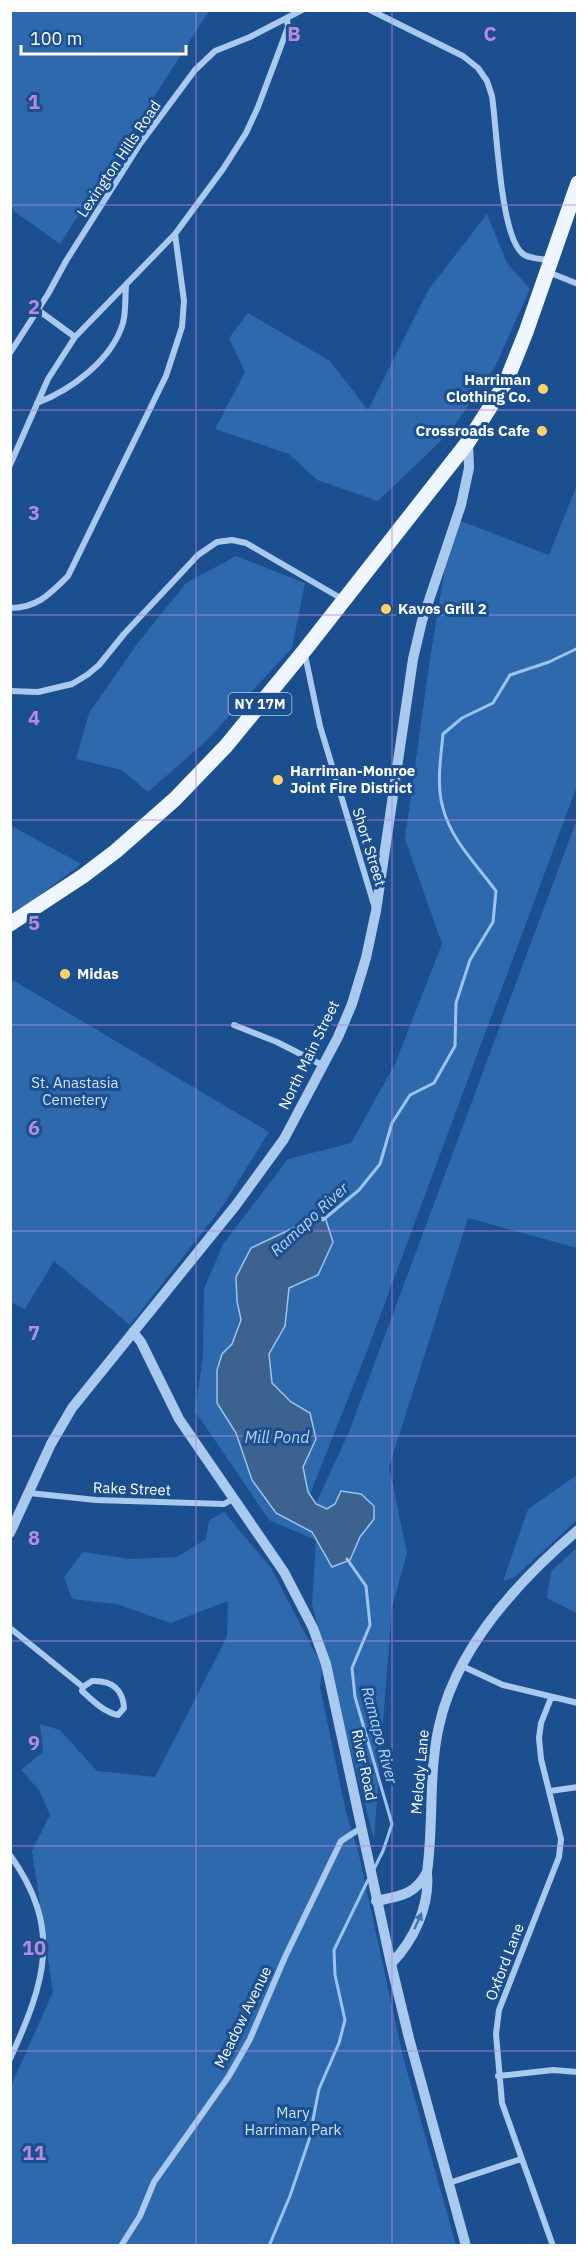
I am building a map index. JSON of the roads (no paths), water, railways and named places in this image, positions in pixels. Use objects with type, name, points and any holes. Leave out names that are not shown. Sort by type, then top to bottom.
[{"type":"main road","name":"NY 17M","points":[[10,924],[82,876],[175,799],[226,746],[304,651],[468,442],[506,382],[578,183]]},
{"type":"street","name":"Lexington Hills Road","points":[[10,353],[140,144],[195,70],[215,51],[287,20],[302,10]]},
{"type":"street","points":[[370,10],[463,56],[478,68],[487,81],[492,96],[503,199],[509,229],[516,246],[524,255],[549,266],[578,284]]},
{"type":"street","points":[[10,465],[48,380],[75,337],[175,234],[223,169],[246,133],[288,27],[287,20]]},
{"type":"street","points":[[10,608],[22,608],[36,604],[68,576],[166,376],[182,327],[184,301],[175,234]]},
{"type":"street","points":[[37,403],[66,390],[81,379],[107,352],[117,338],[124,321],[126,286]]},
{"type":"street","points":[[38,310],[75,337]]},
{"type":"street","name":"North Main Street","points":[[10,1533],[51,1444],[72,1408],[236,1205],[284,1139],[324,1066],[352,1004],[366,958],[376,910],[413,659],[422,621],[461,505],[470,468],[468,442]]},
{"type":"street","points":[[10,691],[38,692],[72,684],[87,675],[99,665],[124,634],[198,555],[217,542],[232,540],[246,543],[344,600]]},
{"type":"street","name":"Short Street","points":[[304,651],[320,726],[376,910]]},
{"type":"street","points":[[234,1026],[277,1042],[324,1066]]},
{"type":"street","name":"River Road","points":[[133,1332],[141,1342],[178,1419],[284,1572],[313,1628],[326,1664],[376,1900],[409,2038],[466,2246]]},
{"type":"street","name":"Rake Street","points":[[29,1493],[107,1500],[224,1504],[233,1499]]},
{"type":"street","name":"Melody Lane","points":[[391,1964],[404,1950],[424,1908],[429,1888],[433,1768],[439,1726],[451,1688],[490,1620],[547,1556],[578,1530]]},
{"type":"street","points":[[10,1628],[83,1687],[82,1691],[111,1713],[118,1715],[124,1708],[123,1697],[114,1686],[102,1681],[92,1682],[83,1687]]},
{"type":"street","points":[[462,1666],[503,1684],[578,1703]]},
{"type":"street","name":"Oxford Lane","points":[[551,1698],[541,1723],[539,1738],[541,1759],[561,1839],[559,1857],[499,2010],[496,2034],[502,2103],[553,2246]]},
{"type":"street","points":[[550,1791],[578,1787]]},
{"type":"street","name":"Meadow Avenue","points":[[121,2246],[140,2216],[154,2182],[229,2076],[250,2039],[285,1957],[341,1841],[361,1828]]},
{"type":"street","points":[[10,1855],[25,1876],[36,1899],[42,1924],[43,1962],[34,2003],[10,2059]]},
{"type":"street","points":[[376,1900],[411,1892],[421,1885],[428,1872]]},
{"type":"street","points":[[498,2076],[553,2070],[578,2072]]},
{"type":"street","points":[[449,2183],[521,2159]]},
{"type":"water","name":"Mill Pond","points":[[325,1217],[333,1242],[318,1275],[289,1288],[285,1326],[269,1354],[272,1383],[291,1402],[310,1413],[316,1439],[303,1467],[308,1492],[316,1504],[327,1509],[335,1504],[341,1491],[361,1494],[374,1506],[374,1519],[360,1537],[350,1560],[332,1567],[312,1532],[276,1513],[252,1480],[236,1433],[217,1403],[217,1370],[222,1354],[232,1344],[241,1320],[236,1277],[251,1248],[310,1220]]},
{"type":"waterway","name":"Ramapo River","points":[[323,1220],[359,1190],[380,1164],[392,1123],[410,1095],[434,1083],[455,1046],[456,1003],[470,960],[493,922],[496,891],[458,841],[443,808],[439,781],[443,734],[462,718],[493,703],[510,675],[549,662],[578,648]]},
{"type":"waterway","name":"Ramapo River","points":[[347,1559],[366,1586],[370,1625],[352,1668],[355,1697],[392,1824],[374,1869]]},
{"type":"waterway","name":"Ramapo River","points":[[269,2246],[290,2196],[309,2140],[319,2089],[339,2043],[345,2020],[335,1975],[334,1950],[368,1880]]},
{"type":"place","name":"Harriman Clothing Co.","points":[[543,389]]},
{"type":"place","name":"Crossroads Cafe","points":[[542,431]]},
{"type":"place","name":"Kavos Grill 2","points":[[386,609]]},
{"type":"place","name":"Harriman-Monroe Joint Fire District","points":[[278,780]]},
{"type":"place","name":"Midas","points":[[65,974]]},
{"type":"park label","name":"St. Anastasia Cemetery","points":[[75,1092]]},
{"type":"park label","name":"Mary Harriman Park","points":[[293,2122]]}]
